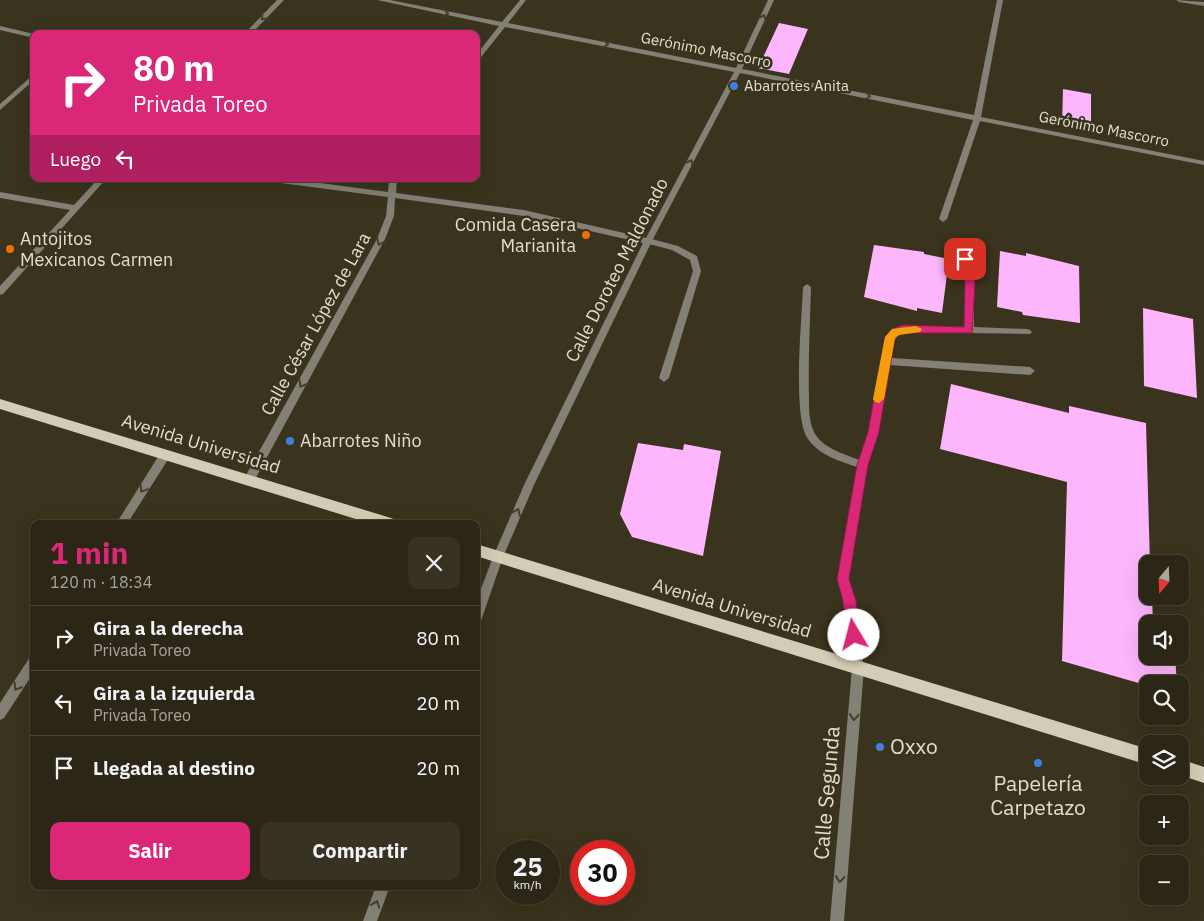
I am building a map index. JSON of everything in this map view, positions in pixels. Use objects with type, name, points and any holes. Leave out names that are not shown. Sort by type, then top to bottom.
[{"type":"main road","name":"Avenida Universidad","points":[[0,404],[378,520]]},
{"type":"main road","name":"Avenida Universidad","points":[[480,551],[1139,755]]},
{"type":"main road","points":[[1189,771],[1204,775]]},
{"type":"street","points":[[251,30],[281,0]]},
{"type":"street","name":"Gerónimo Mascorro","points":[[380,0],[1204,163]]},
{"type":"street","points":[[480,55],[523,0]]},
{"type":"street","name":"Calle Doroteo Maldonado","points":[[480,607],[498,557],[529,485],[648,241],[738,71],[771,0]]},
{"type":"street","points":[[943,219],[976,118],[1000,0]]},
{"type":"street","points":[[1179,0],[1204,4]]},
{"type":"street","points":[[0,28],[30,35]]},
{"type":"street","points":[[0,108],[30,80]]},
{"type":"street","points":[[0,292],[99,182]]},
{"type":"street","points":[[295,182],[533,214],[675,248],[694,258],[697,272],[664,378]]},
{"type":"street","name":"Calle César López de Lara","points":[[249,480],[382,240],[390,216],[393,182]]},
{"type":"street","points":[[0,195],[75,208]]},
{"type":"street","points":[[965,259],[970,283],[969,330],[1027,332]]},
{"type":"street","points":[[808,287],[805,414],[810,434],[830,453],[862,465]]},
{"type":"street","name":"Calle Segunda","points":[[837,921],[858,668],[849,601],[843,579],[862,465],[873,432],[890,337],[896,331],[903,329],[969,330]]},
{"type":"street","points":[[885,361],[1030,372]]},
{"type":"street","points":[[124,520],[165,454]]},
{"type":"street","points":[[0,714],[30,667]]},
{"type":"street","points":[[370,921],[381,890]]},
{"type":"building","points":[[779,23],[808,29],[789,74],[758,68]]},
{"type":"building","points":[[1063,89],[1091,94],[1091,132],[1062,127]]},
{"type":"building","points":[[874,245],[924,252],[924,254],[949,259],[942,313],[917,308],[917,311],[864,297]]},
{"type":"building","points":[[1000,251],[1026,256],[1026,253],[1079,266],[1080,323],[1023,315],[1022,312],[997,307]]},
{"type":"building","points":[[1143,308],[1193,319],[1197,398],[1144,386]]},
{"type":"building","points":[[951,384],[1069,413],[1069,406],[1146,423],[1150,555],[1139,555],[1139,605],[1152,605],[1153,615],[1139,615],[1139,665],[1176,665],[1176,675],[1139,675],[1139,683],[1062,661],[1067,482],[940,449]]},
{"type":"building","points":[[638,443],[683,450],[684,444],[721,451],[703,556],[632,537],[620,514]]},
{"type":"slow traffic","points":[[879,399],[890,337],[896,331],[916,329]]},
{"type":"place","name":"Abarrotes Anita","points":[[734,86]]},
{"type":"place","name":"Comida Casera Marianita","points":[[586,235]]},
{"type":"place","name":"Antojitos Mexicanos Carmen","points":[[10,249]]},
{"type":"place","name":"Abarrotes Niño","points":[[290,441]]},
{"type":"place","name":"Oxxo","points":[[880,747]]},
{"type":"place","name":"Papelería Carpetazo","points":[[1038,763]]},
{"type":"route","points":[[854,635],[849,601],[843,579],[862,465],[873,432],[890,337],[896,331],[903,329],[969,330],[970,283],[965,259]]}]
